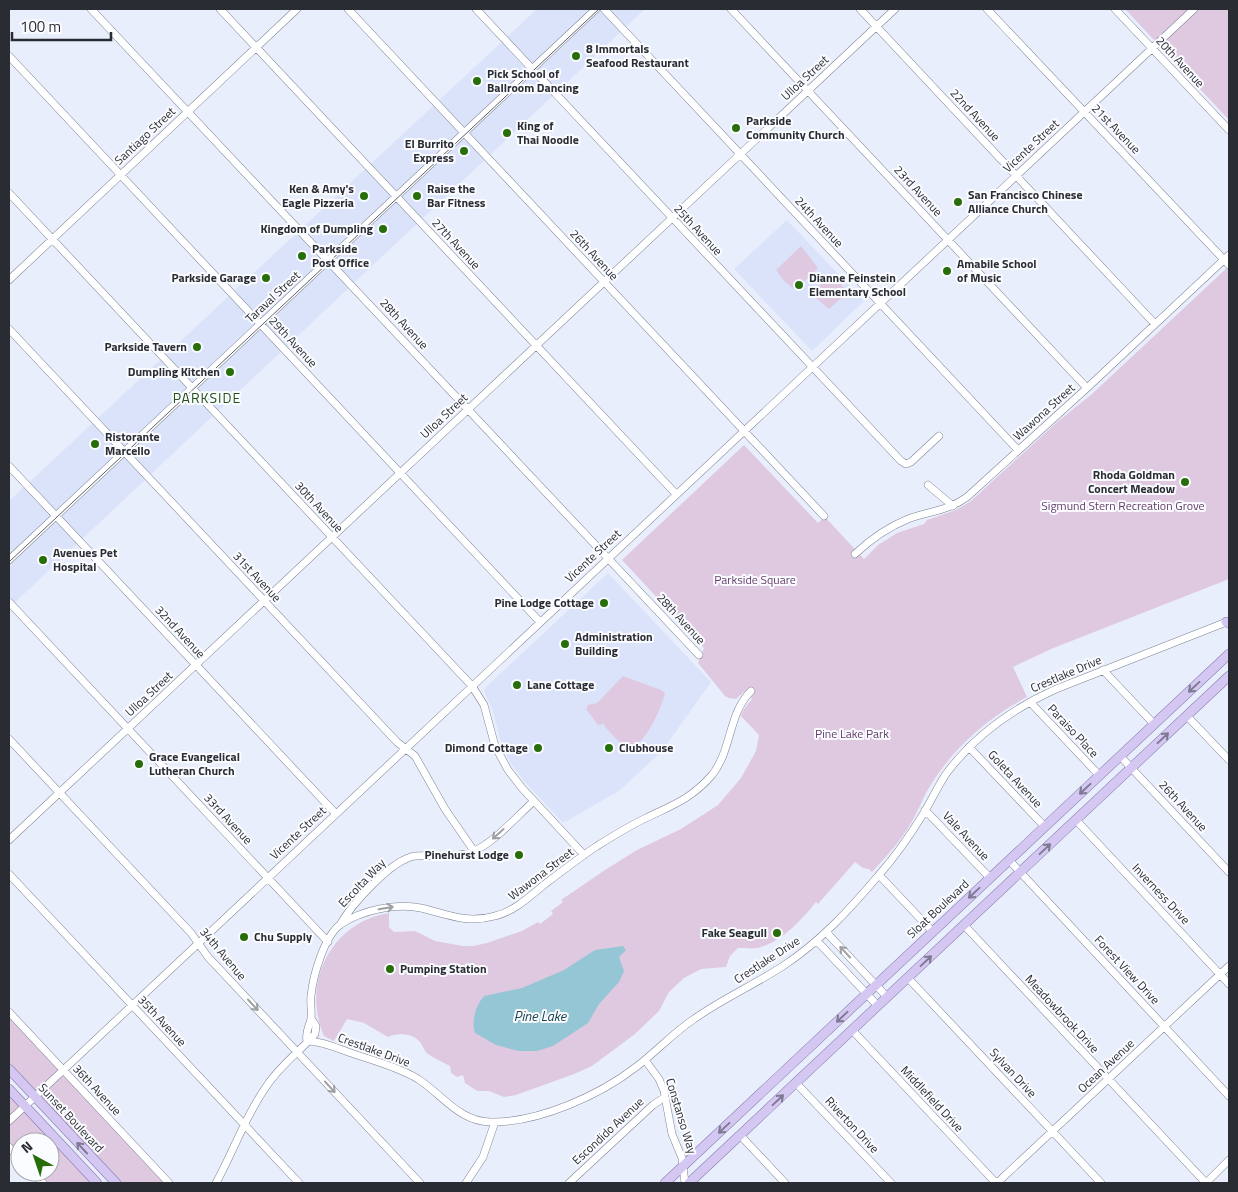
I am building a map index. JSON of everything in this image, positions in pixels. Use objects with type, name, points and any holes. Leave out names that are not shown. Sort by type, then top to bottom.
[{"type":"main road","name":"Sloat Boulevard","points":[[665,1183],[1229,654]]},
{"type":"main road","points":[[689,1183],[1229,676]]},
{"type":"main road","name":"Sunset Boulevard","points":[[9,1069],[116,1183]]},
{"type":"main road","name":"Sunset Boulevard","points":[[9,1089],[97,1183]]},
{"type":"street","name":"28th Avenue","points":[[91,9],[699,655]]},
{"type":"street","name":"27th Avenue","points":[[220,9],[676,494]]},
{"type":"street","name":"Santiago Street","points":[[9,280],[298,9]]},
{"type":"street","name":"26th Avenue","points":[[348,9],[824,516]]},
{"type":"street","name":"25th Avenue","points":[[476,9],[899,460],[906,464],[913,461],[939,436]]},
{"type":"street","name":"Taraval Street","points":[[9,560],[596,9]]},
{"type":"street","name":"24th Avenue","points":[[604,9],[1018,450]]},
{"type":"street","name":"23rd Avenue","points":[[731,9],[1087,388]]},
{"type":"street","name":"22nd Avenue","points":[[860,9],[1155,324]]},
{"type":"street","name":"Ulloa Street","points":[[9,840],[895,9]]},
{"type":"street","name":"21st Avenue","points":[[988,9],[1084,112],[1228,260]]},
{"type":"street","name":"20th Avenue","points":[[1115,9],[1229,130]]},
{"type":"street","name":"Vicente Street","points":[[9,1121],[1194,9]]},
{"type":"street","name":"29th Avenue","points":[[9,56],[540,622]]},
{"type":"street","name":"30th Avenue","points":[[9,193],[472,686],[484,706],[493,739],[504,765],[517,782],[584,855]]},
{"type":"street","name":"Wawona Street","points":[[855,554],[874,537],[898,523],[953,506],[976,490],[1155,324],[1228,260]]},
{"type":"street","name":"31st Avenue","points":[[9,329],[397,742],[415,756],[444,810],[474,851]]},
{"type":"street","name":"32nd Avenue","points":[[9,466],[336,814]]},
{"type":"street","points":[[928,485],[953,506]]},
{"type":"street","name":"33rd Avenue","points":[[9,602],[328,942]]},
{"type":"street","name":"Crestlake Drive","points":[[307,1041],[319,1042],[396,1068],[420,1081],[460,1113],[479,1121],[494,1122],[529,1117],[576,1102],[612,1084],[645,1060],[693,1019],[780,968],[826,932],[879,875],[904,843],[926,810],[945,776],[969,747],[998,722],[1030,702],[1056,689],[1228,622]]},
{"type":"street","points":[[1103,670],[1154,724]]},
{"type":"street","name":"Wawona Street","points":[[340,925],[375,910],[396,906],[418,908],[461,919],[482,919],[496,916],[520,905],[584,855],[631,826],[684,800],[698,790],[720,763],[726,750],[737,710],[752,691]]},
{"type":"street","name":"Paraiso Place","points":[[1030,702],[1099,775]]},
{"type":"street","points":[[1187,716],[1229,760]]},
{"type":"street","name":"34th Avenue","points":[[9,739],[191,932],[208,957],[420,1183]]},
{"type":"street","name":"Goleta Avenue","points":[[969,747],[1045,827]]},
{"type":"street","name":"26th Avenue","points":[[1120,756],[1229,872]]},
{"type":"street","name":"Escolta Way","points":[[340,925],[357,902],[403,860],[419,856],[454,856],[474,851],[492,839],[534,801]]},
{"type":"street","name":"Vale Avenue","points":[[926,810],[990,878]]},
{"type":"street","name":"Inverness Drive","points":[[1076,820],[1229,984]]},
{"type":"street","name":"Forest View Drive","points":[[1009,860],[1229,1096]]},
{"type":"street","name":"35th Avenue","points":[[9,874],[299,1183]]},
{"type":"street","points":[[879,875],[933,932]]},
{"type":"street","points":[[216,1183],[244,1125],[268,1084],[316,1031],[316,1026],[311,1018],[313,984],[320,958],[340,925]]},
{"type":"street","name":"Meadowbrook Drive","points":[[964,925],[1206,1183]]},
{"type":"street","points":[[826,932],[887,997]]},
{"type":"street","points":[[817,940],[878,1006]]},
{"type":"street","name":"Ocean Avenue","points":[[996,1183],[1229,966]]},
{"type":"street","name":"Sylvan Drive","points":[[908,978],[1101,1183]]},
{"type":"street","name":"36th Avenue","points":[[9,1012],[169,1183]]},
{"type":"street","name":"Middlefield Drive","points":[[852,1030],[996,1183]]},
{"type":"street","name":"Constanso Way","points":[[645,1060],[659,1080],[665,1097],[672,1134],[684,1166],[685,1183]]},
{"type":"street","name":"Riverton Drive","points":[[796,1082],[891,1183]]},
{"type":"street","name":"Escondido Avenue","points":[[569,1183],[653,1104],[665,1097]]},
{"type":"street","points":[[466,1183],[483,1157],[494,1122]]},
{"type":"street","points":[[740,1135],[785,1183]]},
{"type":"street","points":[[1206,1183],[1229,1160]]},
{"type":"shaded area","points":[[537,9],[645,9],[9,608],[9,501]]},
{"type":"shaded area","name":"Dianne Feinstein Elementary School","points":[[787,220],[864,301],[812,351],[734,269]]},
{"type":"shaded area","points":[[608,573],[711,682],[662,751],[619,791],[563,823],[524,781],[510,762],[500,739],[493,711],[484,691],[487,686]]},
{"type":"green space","points":[[1125,9],[1229,9],[1229,120]]},
{"type":"green space","points":[[801,246],[818,268],[795,290],[784,281],[776,270]]},
{"type":"green space","points":[[1229,266],[1229,579],[1051,649],[1013,667],[1027,697],[983,726],[957,750],[935,778],[907,829],[893,849],[872,872],[855,862],[818,904],[816,902],[783,936],[758,948],[738,948],[730,956],[726,967],[701,969],[684,978],[669,992],[659,1011],[635,1034],[592,1066],[516,1095],[504,1097],[489,1091],[477,1091],[465,1083],[463,1075],[457,1077],[451,1073],[450,1066],[428,1054],[419,1041],[412,1036],[400,1034],[388,1037],[364,1023],[347,1019],[334,1041],[324,1036],[318,1016],[316,996],[319,976],[326,958],[337,942],[351,929],[369,919],[389,913],[389,927],[394,932],[415,931],[435,941],[463,946],[487,943],[522,931],[538,922],[540,924],[553,914],[551,911],[563,902],[561,900],[605,870],[637,850],[681,829],[718,805],[741,778],[756,751],[759,735],[741,716],[752,699],[745,691],[736,699],[725,696],[698,663],[704,648],[622,560],[744,445],[818,523],[825,517],[864,559],[878,545],[897,533],[924,524],[927,520],[956,510],[971,501],[1056,423],[1092,394]]},
{"type":"green space","points":[[831,274],[848,292],[829,309],[811,294]]},
{"type":"green space","points":[[623,676],[665,693],[647,734],[628,750],[604,724],[598,725],[586,709],[588,705],[597,703]]},
{"type":"green space","points":[[9,1012],[169,1183],[116,1183],[9,1069]]},
{"type":"green space","points":[[9,1089],[49,1132],[10,1132],[9,1147]]},
{"type":"green space","points":[[60,1143],[97,1183],[43,1183],[60,1182]]},
{"type":"water","name":"Pine Lake","points":[[623,946],[626,950],[619,957],[624,971],[619,982],[599,1004],[588,1023],[553,1046],[537,1051],[519,1051],[496,1045],[475,1033],[475,1013],[484,996],[522,988],[564,970],[595,950]]},
{"type":"tram line","points":[[9,562],[599,9]]},
{"type":"place","name":"8 Immortals Seafood Restaurant","points":[[576,56]]},
{"type":"place","name":"Pick School of Ballroom Dancing","points":[[477,81]]},
{"type":"place","name":"Parkside Community Church","points":[[736,128]]},
{"type":"place","name":"King of Thai Noodle","points":[[507,133]]},
{"type":"place","name":"El Burrito Express","points":[[464,151]]},
{"type":"place","name":"Ken & Amy's Eagle Pizzeria","points":[[364,196]]},
{"type":"place","name":"Raise the Bar Fitness","points":[[417,196]]},
{"type":"place","name":"San Francisco Chinese Alliance Church","points":[[958,202]]},
{"type":"place","name":"Kingdom of Dumpling","points":[[383,229]]},
{"type":"place","name":"Parkside Post Office","points":[[302,256]]},
{"type":"place","name":"Amabile School of Music","points":[[947,271]]},
{"type":"place","name":"Parkside Garage","points":[[266,278]]},
{"type":"place","name":"Dianne Feinstein Elementary School","points":[[799,285]]},
{"type":"place","name":"Parkside Tavern","points":[[197,347]]},
{"type":"place","name":"Dumpling Kitchen","points":[[230,372]]},
{"type":"place","name":"Ristorante Marcello","points":[[95,444]]},
{"type":"place","name":"Rhoda Goldman Concert Meadow","points":[[1185,482]]},
{"type":"place","name":"Avenues Pet Hospital","points":[[43,560]]},
{"type":"place","name":"Pine Lodge Cottage","points":[[604,603]]},
{"type":"place","name":"Administration Building","points":[[565,644]]},
{"type":"place","name":"Lane Cottage","points":[[517,685]]},
{"type":"place","name":"Dimond Cottage","points":[[538,748]]},
{"type":"place","name":"Clubhouse","points":[[609,748]]},
{"type":"place","name":"Grace Evangelical Lutheran Church","points":[[139,764]]},
{"type":"place","name":"Pinehurst Lodge","points":[[519,855]]},
{"type":"place","name":"Fake Seagull","points":[[777,933]]},
{"type":"place","name":"Chu Supply","points":[[244,937]]},
{"type":"place","name":"Pumping Station","points":[[390,969]]},
{"type":"district","name":"PARKSIDE","points":[[207,398]]},
{"type":"park label","name":"Sigmund Stern Recreation Grove","points":[[1123,506]]},
{"type":"park label","name":"Parkside Square","points":[[755,580]]},
{"type":"park label","name":"Pine Lake Park","points":[[852,734]]}]
